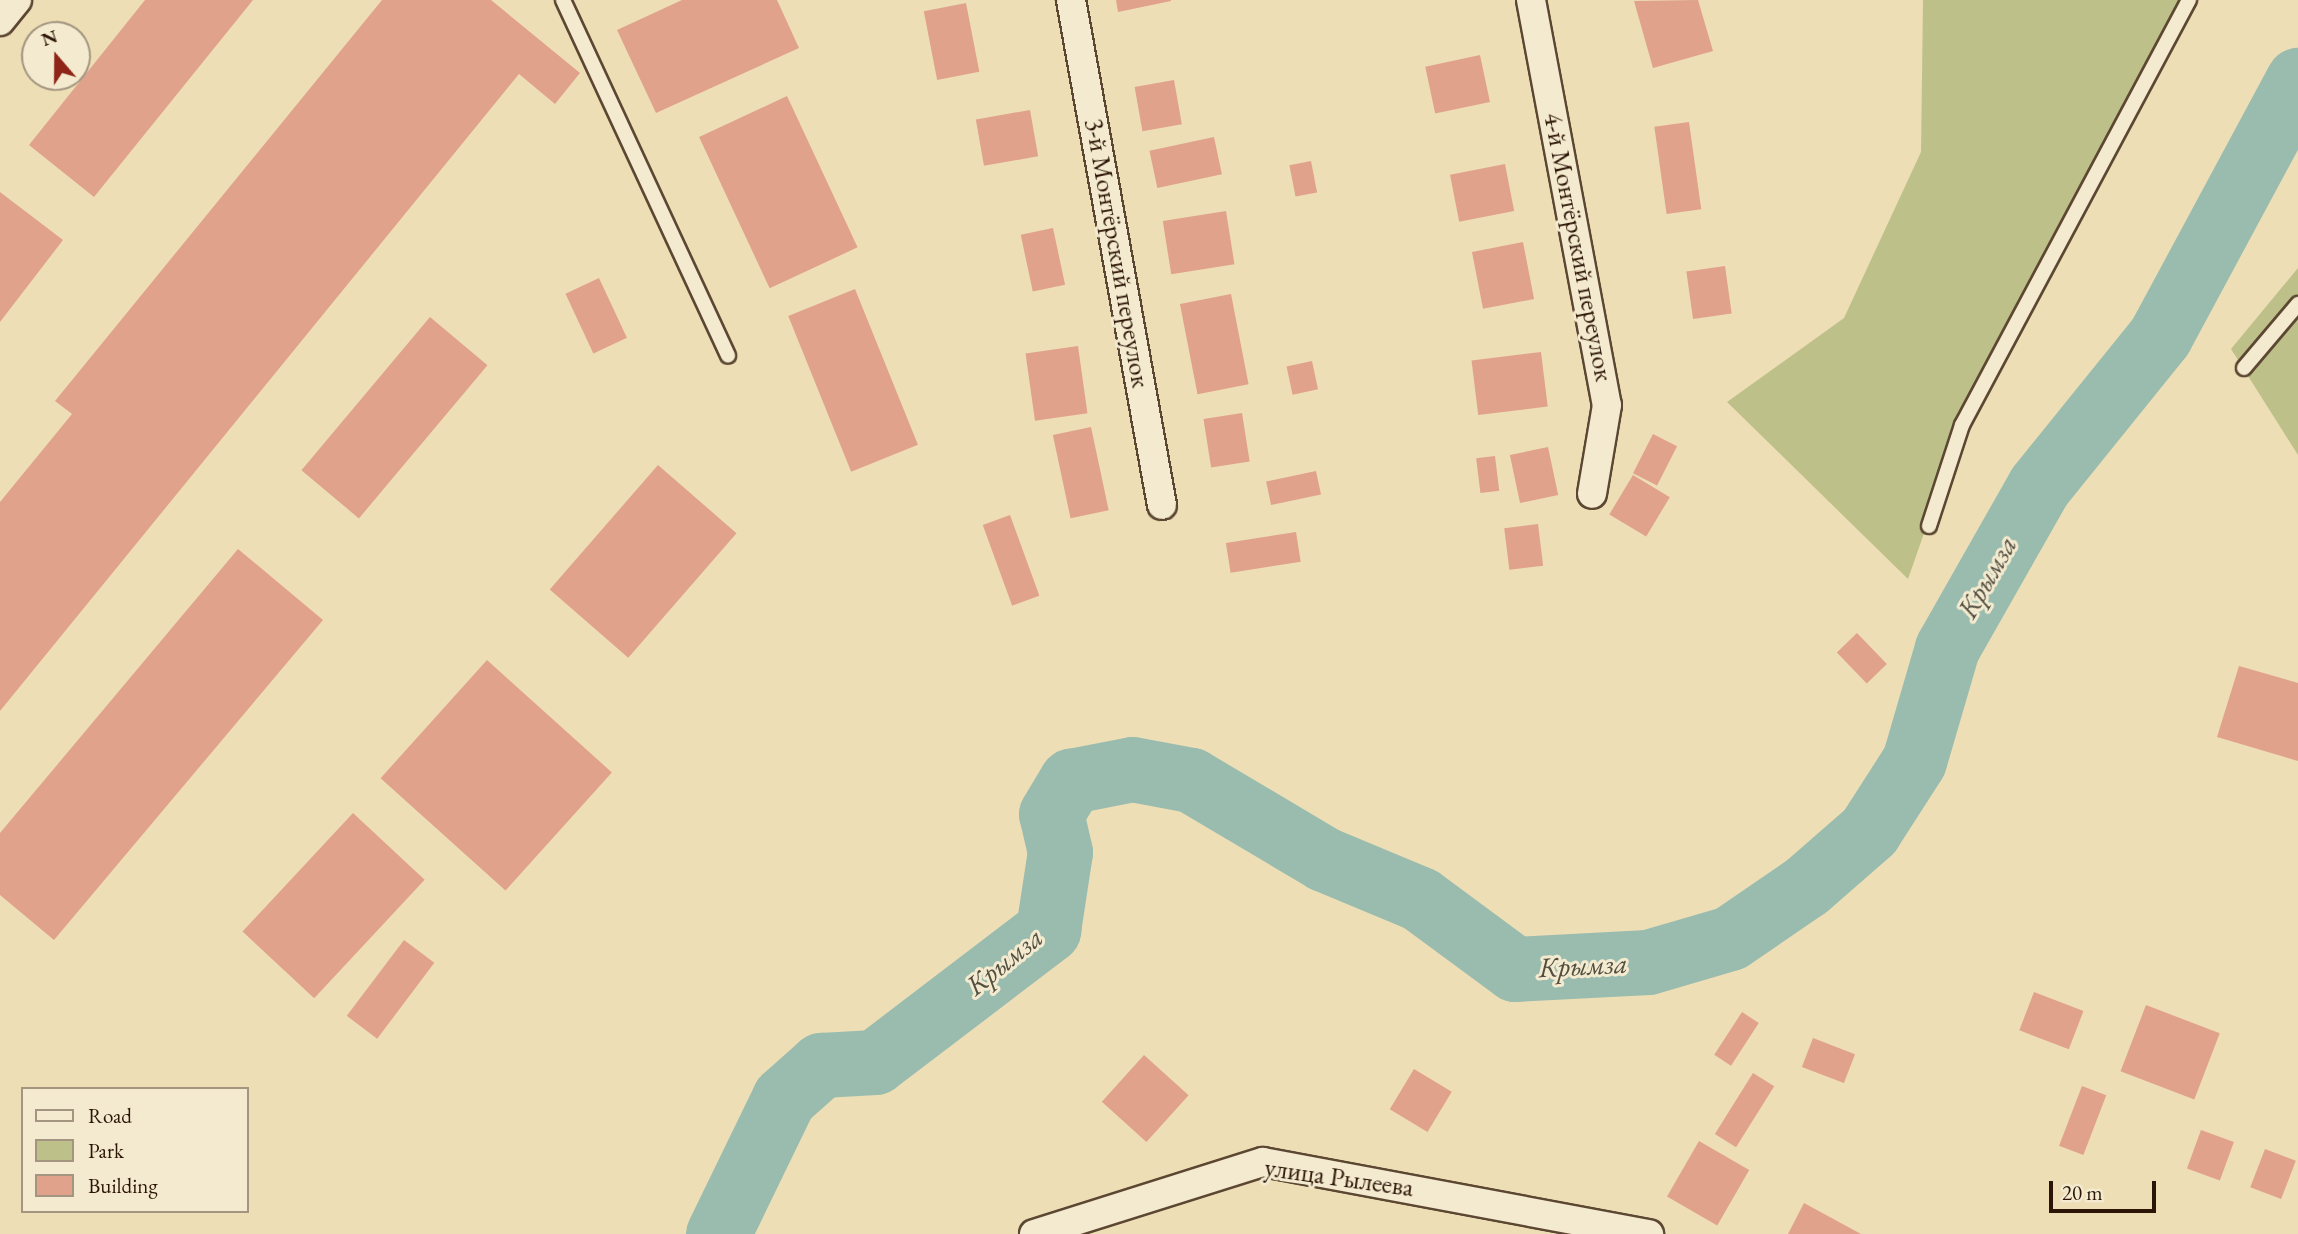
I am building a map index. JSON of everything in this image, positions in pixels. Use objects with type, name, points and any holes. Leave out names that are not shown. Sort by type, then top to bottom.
[{"type":"street","points":[[0,21],[17,0]]},
{"type":"street","name":"3-й Монтёрский переулок","points":[[1071,0],[1162,505]]},
{"type":"street","name":"4-й Монтёрский переулок","points":[[1531,0],[1607,405],[1592,494]]},
{"type":"street","name":"улица Рылеева","points":[[1034,1234],[1263,1162],[1649,1234]]},
{"type":"lane","points":[[563,0],[728,356]]},
{"type":"lane","points":[[1929,526],[1962,425],[2189,0]]},
{"type":"lane","points":[[2244,368],[2298,304]]},
{"type":"green space","points":[[1923,0],[2189,0],[1962,425],[1908,579],[1727,402],[1844,318],[1921,152]]},
{"type":"green space","points":[[2298,268],[2298,455],[2231,349]]},
{"type":"building","points":[[145,0],[253,0],[94,197],[29,145],[72,91],[91,91],[91,68]]},
{"type":"building","points":[[382,0],[491,0],[580,73],[555,104],[519,74],[0,711],[0,502],[72,414],[55,401]]},
{"type":"building","points":[[682,0],[777,0],[799,48],[656,113],[617,30]]},
{"type":"building","points":[[1116,0],[1171,0],[1171,1],[1118,12]]},
{"type":"building","points":[[1698,0],[1713,51],[1653,68],[1634,1]]},
{"type":"building","points":[[966,3],[979,72],[937,80],[924,11]]},
{"type":"building","points":[[1480,55],[1490,102],[1435,114],[1425,67]]},
{"type":"building","points":[[1174,80],[1182,124],[1142,131],[1135,87]]},
{"type":"building","points":[[787,96],[858,247],[770,288],[699,137]]},
{"type":"building","points":[[1030,110],[1038,156],[984,166],[976,120]]},
{"type":"building","points":[[1689,122],[1701,209],[1667,214],[1654,127]]},
{"type":"building","points":[[1214,137],[1222,174],[1157,188],[1149,151]]},
{"type":"building","points":[[1311,161],[1317,192],[1296,197],[1289,165]]},
{"type":"building","points":[[1505,164],[1514,211],[1459,222],[1450,175]]},
{"type":"building","points":[[0,192],[63,240],[0,322]]},
{"type":"building","points":[[1226,211],[1234,264],[1171,274],[1163,221]]},
{"type":"building","points":[[1053,228],[1065,285],[1033,292],[1021,235]]},
{"type":"building","points":[[1523,242],[1534,299],[1483,309],[1472,252]]},
{"type":"building","points":[[1725,266],[1732,314],[1693,319],[1686,271]]},
{"type":"building","points":[[599,278],[627,338],[593,353],[565,294]]},
{"type":"building","points":[[855,289],[918,445],[851,472],[788,316]]},
{"type":"building","points":[[1231,294],[1249,384],[1198,394],[1180,304]]},
{"type":"building","points":[[430,317],[487,365],[359,518],[301,470]]},
{"type":"building","points":[[1078,346],[1087,413],[1035,421],[1026,353]]},
{"type":"building","points":[[1541,352],[1548,407],[1478,415],[1472,361]]},
{"type":"building","points":[[1312,361],[1318,389],[1293,395],[1287,366]]},
{"type":"building","points":[[1242,413],[1250,461],[1211,467],[1203,419]]},
{"type":"building","points":[[1091,427],[1109,510],[1071,518],[1053,435]]},
{"type":"building","points":[[1653,434],[1677,446],[1657,485],[1633,473]]},
{"type":"building","points":[[1548,447],[1558,495],[1520,503],[1510,455]]},
{"type":"building","points":[[1495,456],[1499,491],[1480,493],[1476,458]]},
{"type":"building","points":[[658,465],[736,533],[628,658],[550,590]]},
{"type":"building","points":[[1316,471],[1321,494],[1271,505],[1266,482]]},
{"type":"building","points":[[1633,475],[1670,497],[1646,537],[1609,514]]},
{"type":"building","points":[[1010,515],[1039,596],[1012,606],[983,525]]},
{"type":"building","points":[[1538,524],[1543,566],[1509,570],[1504,528]]},
{"type":"building","points":[[1296,532],[1301,562],[1231,573],[1226,543]]},
{"type":"building","points":[[238,549],[323,620],[54,940],[0,895],[0,833]]},
{"type":"building","points":[[1857,633],[1887,664],[1867,683],[1837,652]]},
{"type":"building","points":[[487,660],[612,772],[505,891],[381,778]]},
{"type":"building","points":[[2239,666],[2298,683],[2298,761],[2217,737]]},
{"type":"building","points":[[353,813],[425,880],[314,998],[243,931]]},
{"type":"building","points":[[404,940],[434,963],[377,1039],[347,1016]]},
{"type":"building","points":[[2034,992],[2083,1011],[2069,1049],[2019,1030]]},
{"type":"building","points":[[2146,1005],[2220,1033],[2194,1100],[2121,1071]]},
{"type":"building","points":[[1742,1012],[1759,1023],[1731,1066],[1714,1055]]},
{"type":"building","points":[[1813,1038],[1855,1054],[1844,1083],[1802,1067]]},
{"type":"building","points":[[1144,1055],[1189,1095],[1146,1142],[1102,1102]]},
{"type":"building","points":[[1414,1069],[1452,1092],[1428,1132],[1390,1109]]},
{"type":"building","points":[[1753,1073],[1774,1086],[1736,1147],[1715,1134]]},
{"type":"building","points":[[2082,1086],[2106,1095],[2083,1155],[2059,1146]]},
{"type":"building","points":[[2201,1130],[2234,1142],[2220,1180],[2187,1169]]},
{"type":"building","points":[[1699,1141],[1749,1170],[1717,1225],[1667,1196]]},
{"type":"building","points":[[2265,1149],[2296,1161],[2281,1199],[2250,1187]]},
{"type":"building","points":[[1804,1203],[1861,1234],[1788,1234]]},
{"type":"waterway","name":"Крымза","points":[[718,1234],[784,1098],[821,1065],[875,1062],[1048,930],[1060,852],[1051,814],[1071,781],[1132,769],[1191,780],[1324,859],[1420,899],[1515,969],[1648,962],[1730,938],[1806,886],[1869,831],[1914,761],[1947,648],[2039,486],[2160,336],[2298,80]]}]
